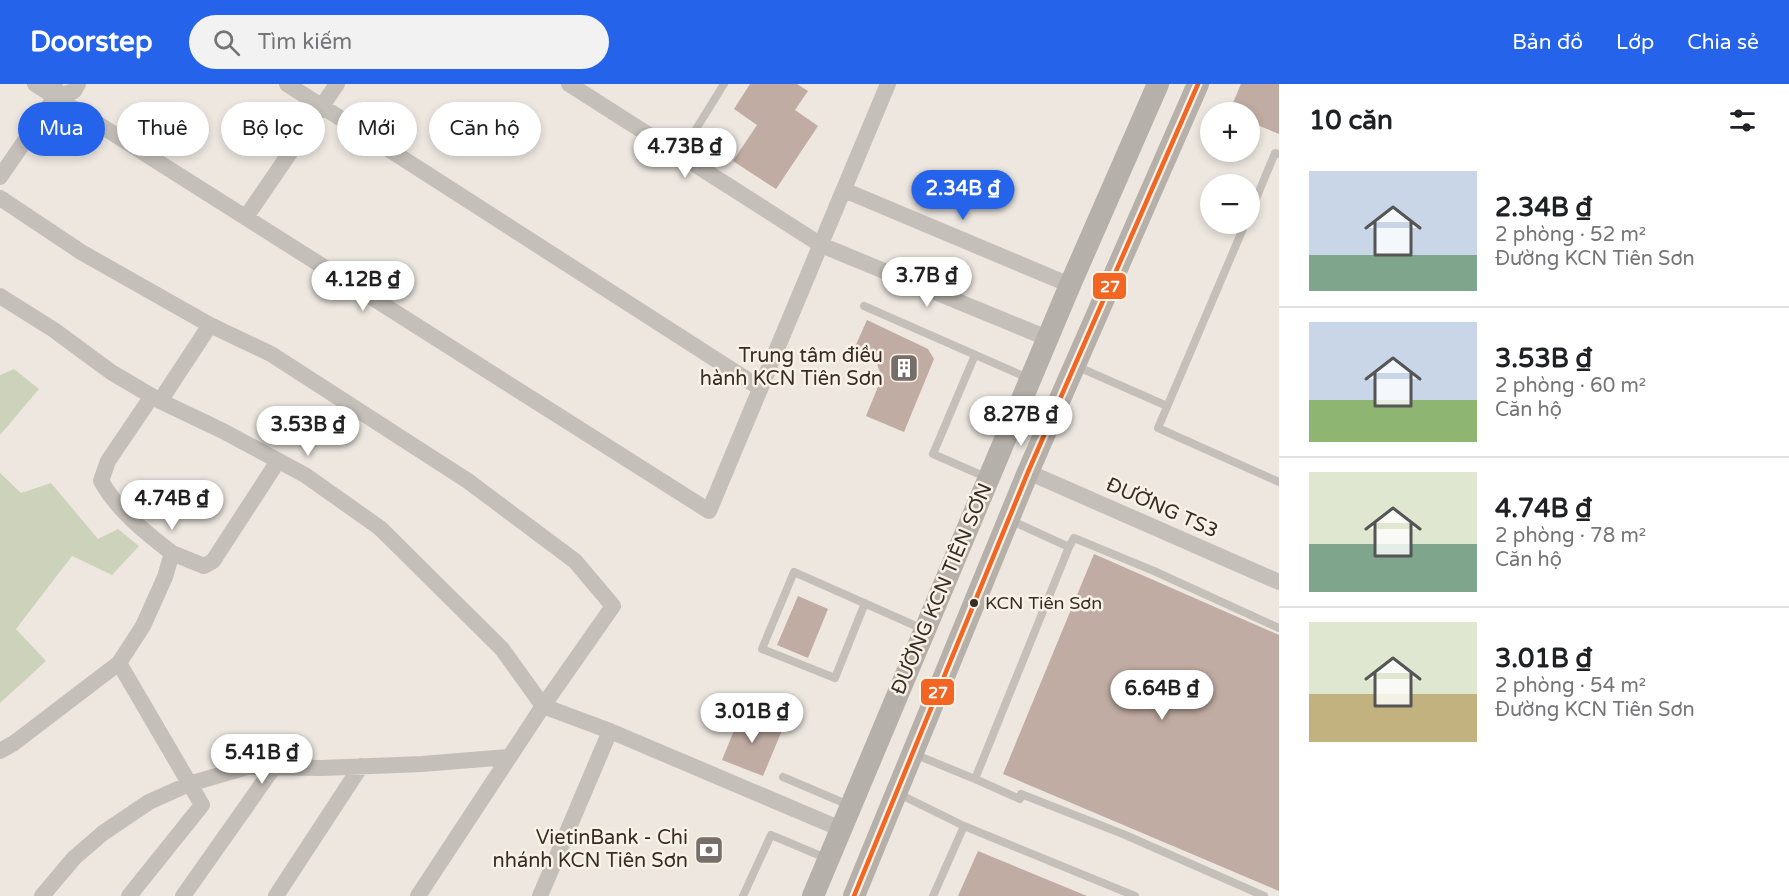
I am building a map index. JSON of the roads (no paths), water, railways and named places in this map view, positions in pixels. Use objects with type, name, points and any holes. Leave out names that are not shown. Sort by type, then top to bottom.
[{"type":"main road","name":"ĐƯỜNG KCN TIÊN SƠN","points":[[813,896],[1030,379],[1158,84]]},
{"type":"main road","name":"ĐƯỜNG KCN TIÊN SƠN","points":[[854,896],[1028,472],[1198,84]]},
{"type":"main road","points":[[993,468],[1028,472]]},
{"type":"street","points":[[35,84],[55,90],[74,91],[78,84]]},
{"type":"street","points":[[287,84],[316,102]]},
{"type":"street","points":[[325,102],[337,84]]},
{"type":"street","points":[[569,84],[821,245],[1047,339]]},
{"type":"street","points":[[55,90],[246,217],[709,511],[888,84]]},
{"type":"street","points":[[0,177],[55,90]]},
{"type":"street","points":[[325,108],[760,388]]},
{"type":"street","points":[[246,217],[288,156]]},
{"type":"street","points":[[844,190],[1070,285]]},
{"type":"street","points":[[0,198],[81,252],[210,325],[271,354],[468,481],[574,561],[613,606],[508,757],[418,896]]},
{"type":"street","points":[[0,296],[54,330],[111,372],[156,399],[305,475],[380,528],[502,649],[543,705],[841,829]]},
{"type":"street","points":[[210,325],[108,461],[100,482],[124,514],[172,553],[204,566],[213,561],[278,461]]},
{"type":"street","name":"ĐƯỜNG TS3","points":[[1028,472],[1279,582]]},
{"type":"street","points":[[0,751],[14,744],[119,663],[143,626],[165,577],[172,553]]},
{"type":"street","points":[[119,663],[202,806],[129,896]]},
{"type":"street","points":[[540,896],[610,731]]},
{"type":"street","points":[[42,896],[74,858],[103,833],[148,802],[189,784],[247,767],[422,764],[508,757]]},
{"type":"street","points":[[276,896],[361,766]]},
{"type":"street","points":[[183,896],[274,767]]},
{"type":"lane","points":[[680,155],[724,84]]},
{"type":"lane","points":[[1260,189],[1275,153],[1279,154]]},
{"type":"lane","points":[[1241,234],[1158,428],[1279,482]]},
{"type":"lane","points":[[864,306],[1030,379]]},
{"type":"lane","points":[[975,355],[933,454],[993,468]]},
{"type":"lane","points":[[1076,366],[1167,406]]},
{"type":"lane","points":[[1009,519],[1069,547]]},
{"type":"lane","points":[[975,779],[1074,538],[1154,571],[1279,628]]},
{"type":"lane","points":[[865,603],[835,678],[762,650],[794,572],[865,603],[925,630]]},
{"type":"lane","points":[[912,753],[1020,799],[1022,794],[1123,834],[1264,896]]},
{"type":"lane","points":[[783,777],[851,806]]},
{"type":"lane","points":[[896,792],[964,826],[1135,896]]},
{"type":"lane","points":[[933,896],[964,826]]},
{"type":"lane","points":[[743,896],[771,836],[829,859]]},
{"type":"place","name":"Trung tâm điều hành KCN Tiên Sơn","points":[[904,368]]},
{"type":"place","name":"KCN Tiên Sơn","points":[[974,603]]},
{"type":"place","name":"VietinBank - Chi nhánh KCN Tiên Sơn","points":[[709,850]]}]
